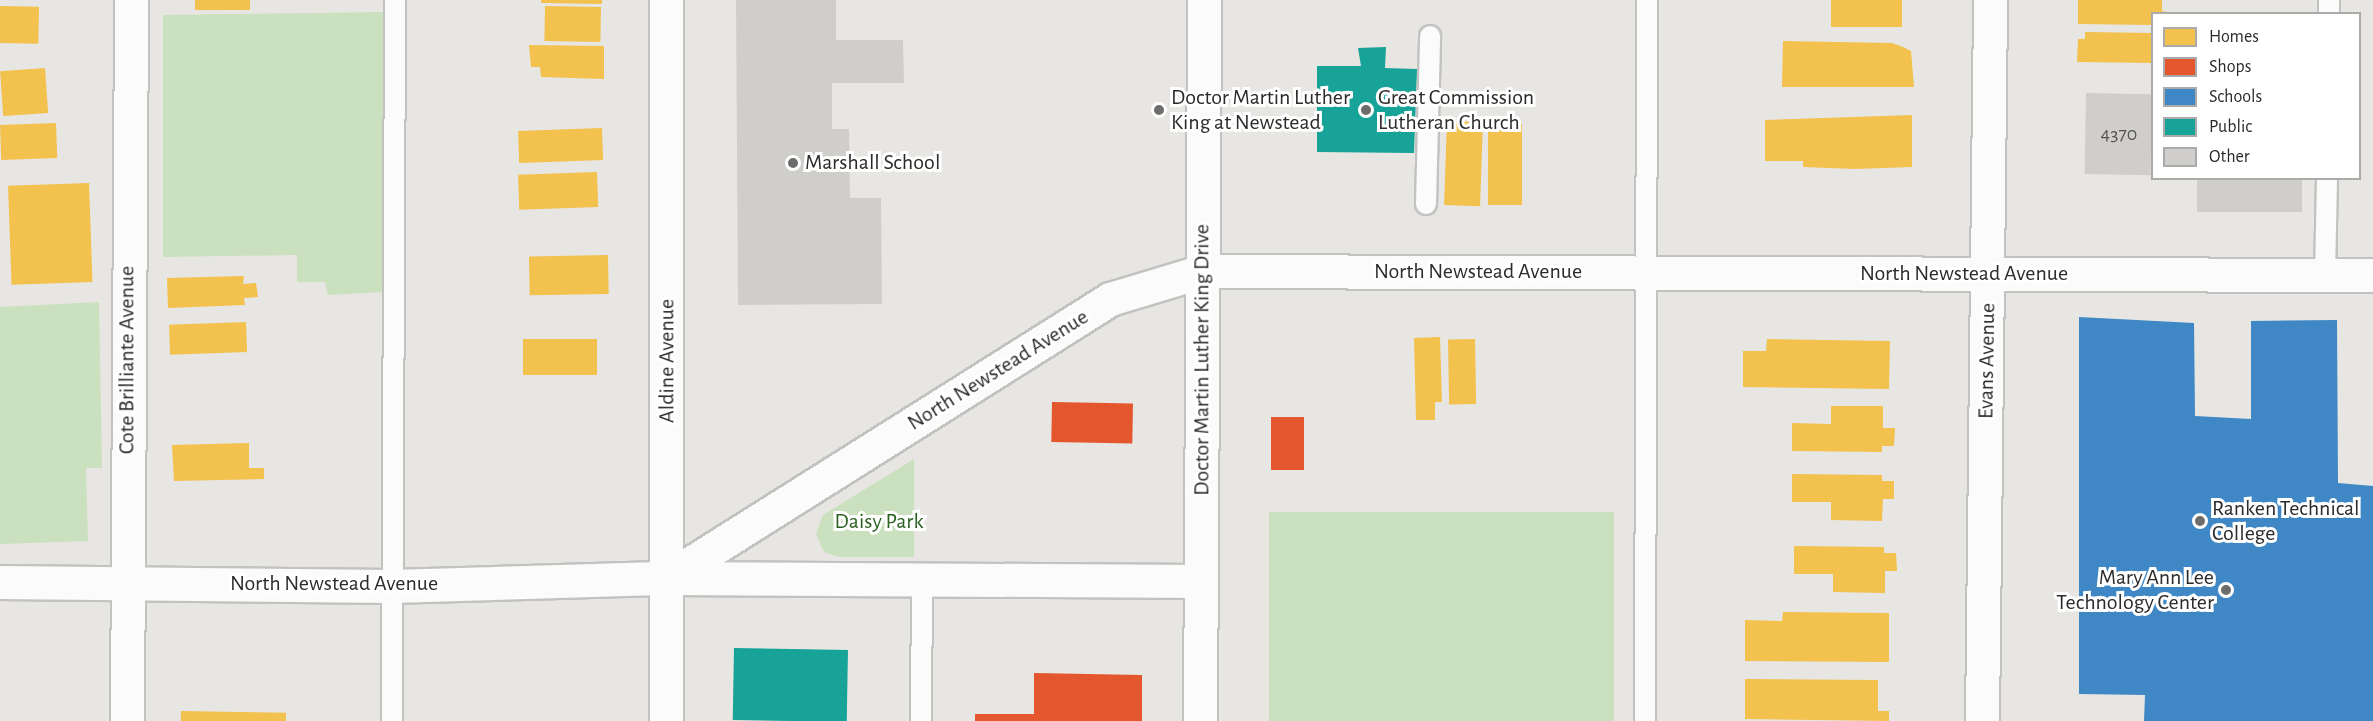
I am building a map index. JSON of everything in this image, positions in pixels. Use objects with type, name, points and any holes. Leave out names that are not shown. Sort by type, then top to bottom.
[{"type":"street","name":"Cote Brilliante Avenue","points":[[127,721],[131,0]]},
{"type":"street","name":"Aldine Avenue","points":[[666,0],[666,721]]},
{"type":"street","name":"Doctor Martin Luther King Drive","points":[[1200,721],[1204,0]]},
{"type":"street","name":"Evans Avenue","points":[[1982,721],[1990,0]]},
{"type":"street","name":"North Newstead Avenue","points":[[667,578],[1110,299],[1203,271],[2373,275]]},
{"type":"street","name":"North Newstead Avenue","points":[[0,582],[391,586],[667,578],[1201,581]]},
{"type":"lane","points":[[393,721],[391,586],[395,0]]},
{"type":"lane","points":[[1645,721],[1647,0]]},
{"type":"lane","points":[[1426,204],[1430,36]]},
{"type":"lane","points":[[2325,275],[2327,180]]},
{"type":"lane","points":[[921,721],[922,579]]},
{"type":"green space","points":[[387,12],[384,292],[328,295],[325,282],[297,282],[297,255],[163,257],[163,15]]},
{"type":"green space","points":[[99,302],[102,468],[86,468],[88,541],[0,544],[0,307]]},
{"type":"green space","name":"Daisy Park","points":[[914,459],[914,557],[838,557],[824,552],[816,534],[823,515]]},
{"type":"green space","points":[[1269,512],[1614,512],[1614,721],[1269,721]]},
{"type":"building: Homes","points":[[195,0],[250,0],[250,10],[195,10]]},
{"type":"building: Homes","points":[[541,0],[602,0],[602,4],[541,3]]},
{"type":"building: Homes","points":[[1831,0],[1902,0],[1902,27],[1831,27]]},
{"type":"building: Homes","points":[[2078,0],[2162,0],[2162,11],[2167,12],[2151,12],[2151,25],[2078,24]]},
{"type":"building: Homes","points":[[0,6],[39,7],[38,44],[0,43]]},
{"type":"building: Homes","points":[[545,6],[601,7],[600,42],[544,41]]},
{"type":"building: Homes","points":[[2085,32],[2151,33],[2151,63],[2077,62],[2078,39],[2085,39]]},
{"type":"building: Homes","points":[[1783,41],[1892,43],[1911,51],[1914,87],[1782,87]]},
{"type":"building: Homes","points":[[529,45],[604,46],[604,79],[541,77],[540,67],[531,67]]},
{"type":"building: Homes","points":[[45,68],[48,113],[3,116],[0,71]]},
{"type":"building: Homes","points":[[1912,115],[1912,167],[1855,169],[1803,167],[1803,161],[1765,161],[1765,120]]},
{"type":"building: Homes","points":[[1447,121],[1483,122],[1480,206],[1444,205]]},
{"type":"building: Homes","points":[[56,123],[57,158],[1,160],[0,125]]},
{"type":"building: Homes","points":[[1488,124],[1522,124],[1522,205],[1488,205]]},
{"type":"building: Homes","points":[[602,128],[603,160],[519,163],[518,131]]},
{"type":"building: Homes","points":[[597,172],[598,207],[519,210],[518,175]]},
{"type":"building: Homes","points":[[89,183],[92,282],[12,285],[8,186]]},
{"type":"building: Homes","points":[[608,255],[609,294],[530,295],[529,256]]},
{"type":"building: Homes","points":[[244,276],[243,284],[256,283],[258,297],[244,298],[245,305],[168,308],[167,278]]},
{"type":"building: Homes","points":[[246,322],[247,352],[170,355],[169,325]]},
{"type":"building: Homes","points":[[1440,337],[1442,402],[1435,402],[1435,420],[1416,420],[1414,338]]},
{"type":"building: Homes","points":[[523,339],[597,339],[597,375],[523,375]]},
{"type":"building: Homes","points":[[1448,339],[1475,339],[1476,404],[1449,404]]},
{"type":"building: Homes","points":[[1767,339],[1890,341],[1889,389],[1743,387],[1743,351],[1766,351]]},
{"type":"building: Homes","points":[[1831,406],[1883,406],[1883,428],[1895,428],[1894,446],[1882,446],[1882,452],[1792,451],[1792,423],[1831,424]]},
{"type":"building: Homes","points":[[249,443],[249,468],[264,468],[264,479],[174,481],[172,445]]},
{"type":"building: Homes","points":[[1792,474],[1882,475],[1882,481],[1894,481],[1894,499],[1883,499],[1882,521],[1831,520],[1831,502],[1792,502]]},
{"type":"building: Homes","points":[[1794,546],[1884,547],[1884,553],[1896,553],[1897,571],[1885,571],[1885,593],[1833,592],[1833,574],[1794,574]]},
{"type":"building: Homes","points":[[1783,612],[1889,613],[1889,662],[1745,661],[1745,620],[1782,621]]},
{"type":"building: Homes","points":[[1745,679],[1878,680],[1878,711],[1889,711],[1889,721],[1745,719]]},
{"type":"building: Homes","points":[[181,711],[286,713],[286,721],[181,721]]},
{"type":"building: Shops","points":[[1052,402],[1133,403],[1132,443],[1051,442]]},
{"type":"building: Shops","points":[[1271,417],[1304,417],[1304,470],[1271,470]]},
{"type":"building: Shops","points":[[1034,673],[1142,675],[1142,721],[975,721],[975,714],[1034,714]]},
{"type":"building: Schools","name":"Ranken Technical College","points":[[2079,317],[2194,323],[2195,416],[2251,419],[2251,321],[2337,320],[2338,483],[2373,486],[2373,721],[2144,721],[2145,695],[2079,694]]},
{"type":"building: Public","name":"Great Commission Lutheran Church","points":[[1386,47],[1385,68],[1417,69],[1414,153],[1317,152],[1317,66],[1361,66],[1358,48]]},
{"type":"building: Public","points":[[734,648],[848,650],[847,721],[733,720]]},
{"type":"building: Other","name":"Marshall School","points":[[736,0],[836,0],[836,40],[903,40],[904,83],[832,83],[832,129],[849,129],[850,198],[881,198],[882,304],[738,305]]},
{"type":"building: Other","points":[[2086,93],[2151,94],[2151,175],[2085,174]]},
{"type":"building: Other","points":[[2197,180],[2302,180],[2302,212],[2197,212]]},
{"type":"place","name":"Doctor Martin Luther King at Newstead","points":[[1159,110]]},
{"type":"place","name":"Great Commission Lutheran Church","points":[[1366,110]]},
{"type":"place","name":"Marshall School","points":[[793,163]]},
{"type":"place","name":"Ranken Technical College","points":[[2200,521]]},
{"type":"place","name":"Mary Ann Lee Technology Center","points":[[2226,590]]}]
